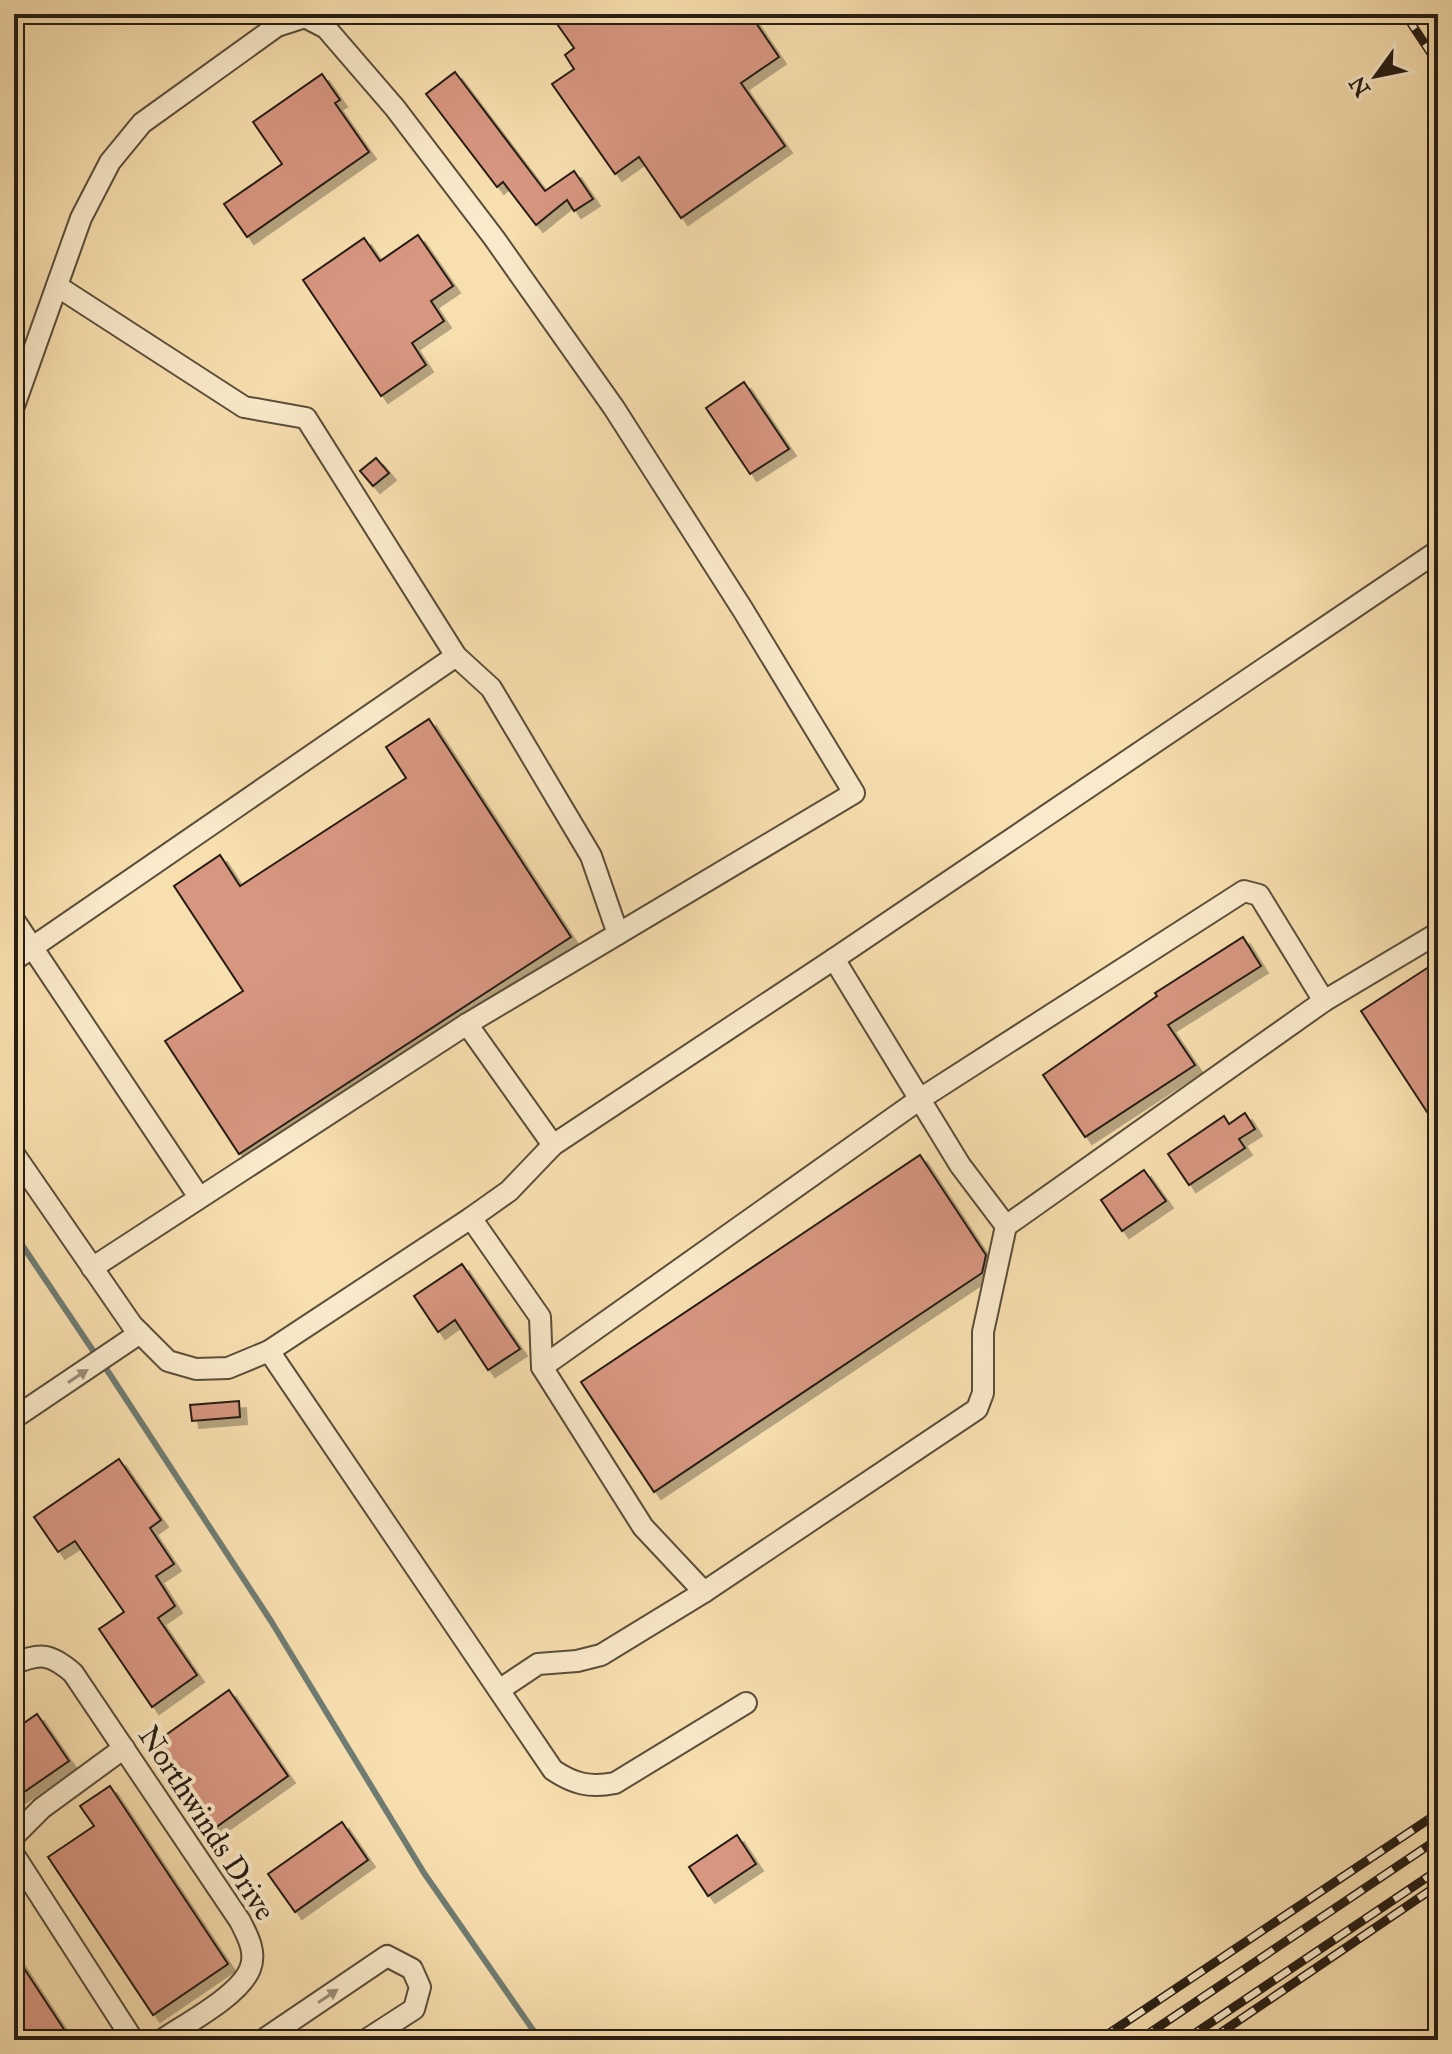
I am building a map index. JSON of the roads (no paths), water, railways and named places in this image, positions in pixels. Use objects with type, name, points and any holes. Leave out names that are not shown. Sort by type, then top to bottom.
[{"type":"street","points":[[14,406],[81,218],[110,162],[142,123],[277,26],[305,17],[326,28],[395,108],[494,238],[614,408],[743,610],[854,793],[467,1024],[92,1268]]},
{"type":"street","points":[[57,286],[244,407],[306,418],[456,656],[491,688],[591,856],[618,934]]},
{"type":"street","points":[[14,1154],[140,1333],[168,1361],[196,1369],[228,1368],[269,1351],[509,1191],[553,1145],[1438,551]]},
{"type":"street","points":[[14,960],[456,656]]},
{"type":"street","points":[[542,1367],[920,1099],[1244,891],[1259,895],[1324,1001]]},
{"type":"street","points":[[14,920],[199,1197]]},
{"type":"street","points":[[499,1690],[538,1664],[577,1661],[601,1655],[704,1592],[977,1409],[983,1393],[983,1332],[1006,1226],[1324,1001],[1438,933]]},
{"type":"street","points":[[834,959],[960,1165],[1006,1226]]},
{"type":"street","points":[[467,1024],[553,1145]]},
{"type":"street","points":[[471,1218],[540,1317],[542,1367],[643,1527],[704,1592]]},
{"type":"street","points":[[14,1418],[140,1333]]},
{"type":"street","points":[[269,1351],[553,1770],[570,1782],[595,1787],[615,1783],[746,1703]]},
{"type":"street","name":"Northwinds Drive","points":[[14,1664],[38,1655],[57,1659],[73,1673],[240,1921],[251,1945],[251,1968],[238,1987],[172,2038]]},
{"type":"street","points":[[14,1836],[42,1808],[124,1748]]},
{"type":"street","points":[[14,1855],[133,2040]]},
{"type":"street","points":[[263,2040],[387,1956],[412,1969],[420,1987],[414,2009],[366,2040]]},
{"type":"waterway","points":[[14,1233],[94,1352]]},
{"type":"waterway","points":[[107,1370],[271,1621],[424,1873],[540,2040]]},
{"type":"railway","points":[[1405,14],[1438,64]]},
{"type":"railway","points":[[1099,2040],[1438,1813]]},
{"type":"railway","points":[[1139,2040],[1438,1839]]},
{"type":"railway","points":[[1185,2040],[1438,1870]]},
{"type":"railway","points":[[1210,2040],[1438,1885]]}]
